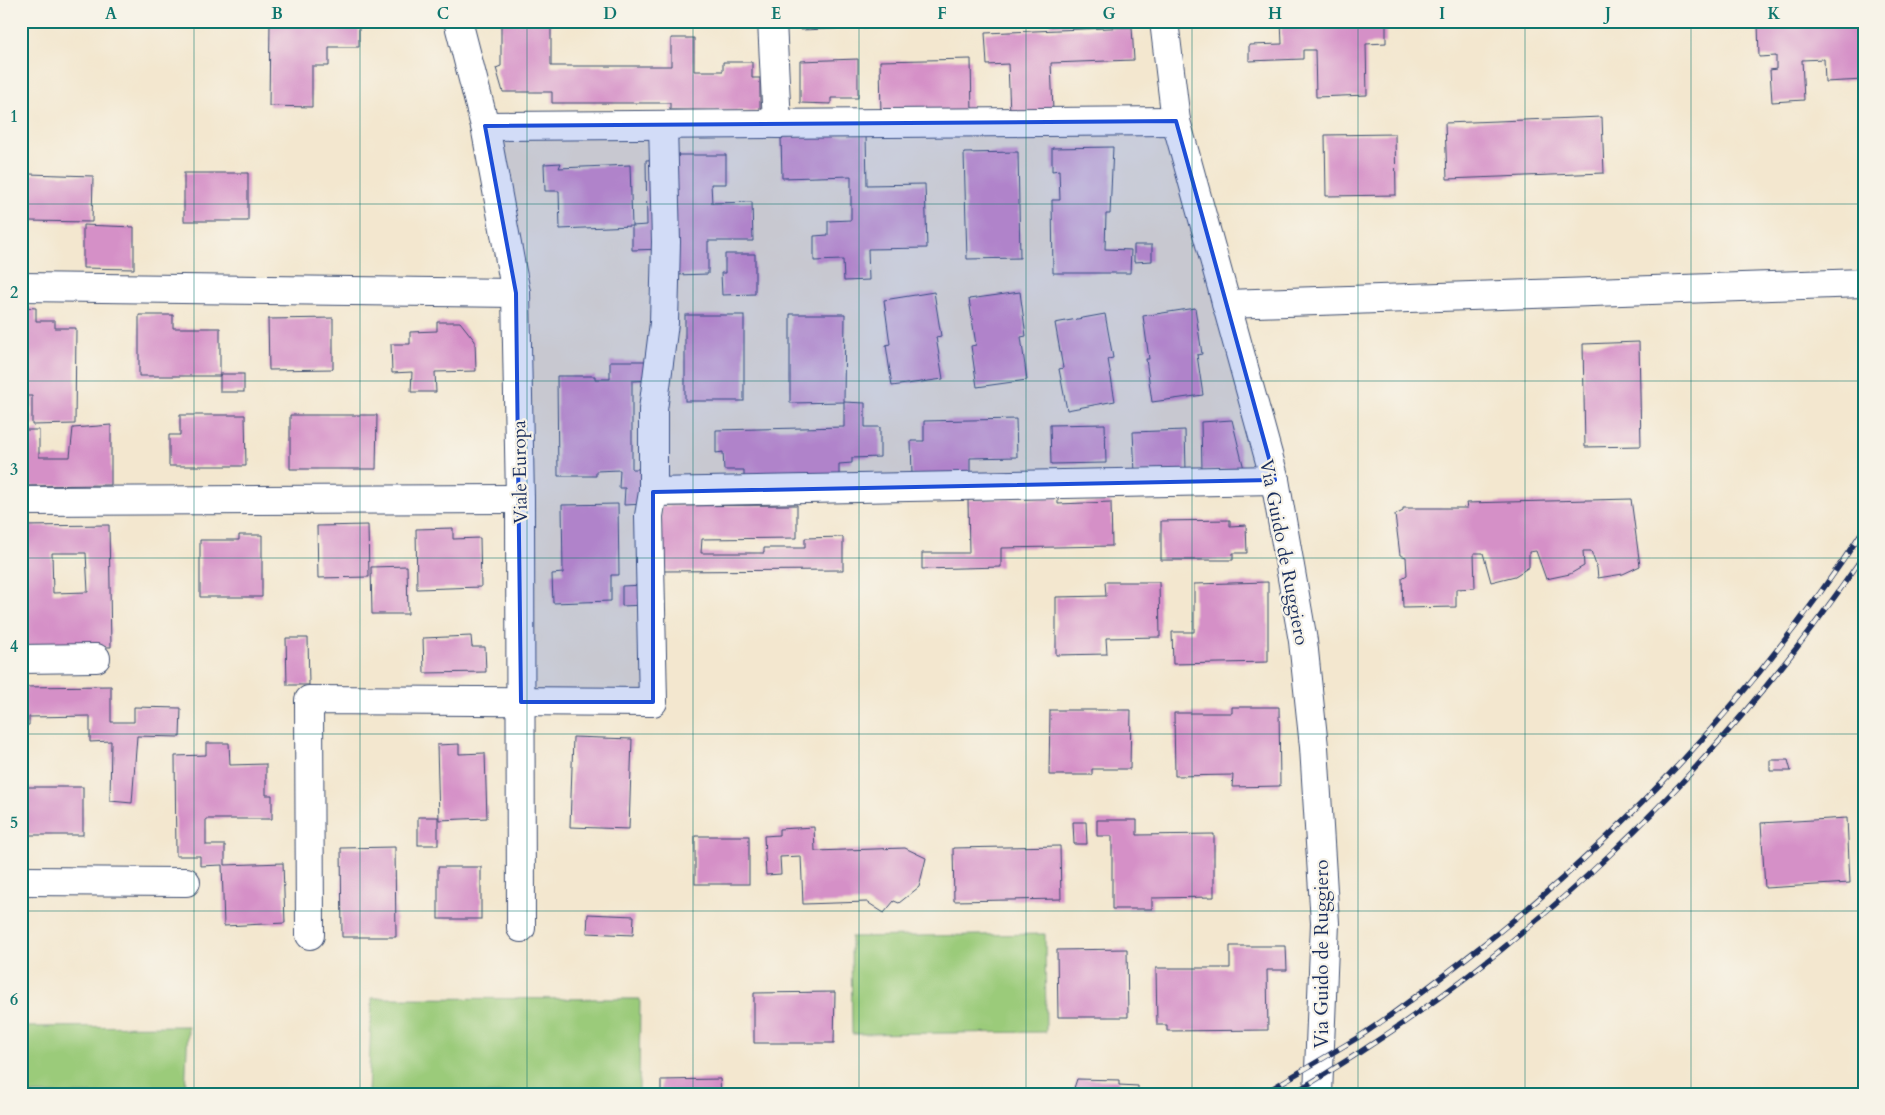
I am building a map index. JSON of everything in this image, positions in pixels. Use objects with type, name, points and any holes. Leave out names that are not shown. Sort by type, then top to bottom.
[{"type":"street","name":"Viale Europa","points":[[458,21],[485,126],[516,293],[520,499],[521,928]]},
{"type":"street","points":[[772,21],[776,124]]},
{"type":"street","name":"Via Guido de Ruggiero","points":[[1164,21],[1176,121],[1275,480],[1303,641],[1321,839],[1324,923],[1318,1094]]},
{"type":"street","points":[[485,126],[1176,121]]},
{"type":"street","points":[[310,935],[310,700],[654,702],[650,516],[653,492],[653,410],[664,323],[666,242],[663,125]]},
{"type":"street","points":[[1226,304],[1864,282]]},
{"type":"street","points":[[21,287],[516,293]]},
{"type":"street","points":[[653,492],[1275,480]]},
{"type":"street","points":[[21,501],[520,499]]},
{"type":"street","points":[[21,659],[96,658]]},
{"type":"street","points":[[21,881],[186,882]]},
{"type":"highlighted area","points":[[1176,121],[1275,480],[653,492],[653,702],[521,702],[516,293],[485,126]]},
{"type":"green space","points":[[1045,934],[1046,1032],[852,1034],[851,937]]},
{"type":"green space","points":[[372,998],[640,999],[639,1094],[368,1094]]},
{"type":"green space","points":[[188,1026],[185,1094],[21,1094],[21,1027]]},
{"type":"building","points":[[270,21],[337,21],[359,25],[359,47],[329,47],[329,66],[312,66],[312,107],[269,106]]},
{"type":"building","points":[[501,21],[634,21],[634,24],[551,24],[551,66],[671,66],[671,38],[694,38],[694,71],[723,71],[723,62],[752,62],[752,78],[760,78],[760,111],[670,110],[670,103],[552,103],[552,92],[503,92],[496,68],[501,66]]},
{"type":"building","points":[[800,21],[881,21],[881,27],[800,30]]},
{"type":"building","points":[[920,21],[962,21],[959,25],[919,26]]},
{"type":"building","points":[[1050,21],[1078,21],[1078,25],[1050,26]]},
{"type":"building","points":[[1281,21],[1386,21],[1386,43],[1366,44],[1367,95],[1316,97],[1315,50],[1303,50],[1303,59],[1249,61],[1249,45],[1282,44]]},
{"type":"building","points":[[1777,21],[1864,23],[1864,80],[1825,82],[1824,59],[1802,60],[1804,100],[1772,102],[1770,70],[1776,69],[1776,56],[1759,57],[1758,23]]},
{"type":"building","points":[[1132,27],[1134,60],[1051,63],[1053,111],[1010,114],[1008,64],[987,65],[985,33]]},
{"type":"building","points":[[858,59],[858,98],[831,98],[831,104],[800,103],[800,61]]},
{"type":"building","points":[[971,59],[972,114],[881,116],[880,61]]},
{"type":"building","points":[[1602,117],[1604,173],[1447,179],[1445,123]]},
{"type":"building","points":[[1395,134],[1396,195],[1326,196],[1325,135]]},
{"type":"building","points":[[866,135],[867,185],[925,184],[927,248],[868,249],[869,280],[844,281],[843,260],[814,261],[814,236],[828,235],[828,221],[851,220],[851,176],[782,178],[781,137]]},
{"type":"building","points":[[1113,147],[1110,214],[1106,214],[1105,249],[1131,250],[1130,273],[1053,273],[1052,200],[1060,200],[1059,170],[1052,171],[1052,148]]},
{"type":"building","points":[[1018,152],[1020,258],[967,259],[964,153]]},
{"type":"building","points":[[675,155],[726,155],[726,184],[711,184],[712,203],[752,202],[753,241],[708,241],[708,274],[676,275]]},
{"type":"building","points":[[21,157],[27,157],[29,174],[93,176],[92,222],[28,221],[27,195],[21,194]]},
{"type":"building","points":[[662,159],[664,249],[632,250],[632,226],[647,225],[646,160]]},
{"type":"building","points":[[561,163],[559,168],[630,165],[632,226],[560,229],[559,191],[545,191],[544,164]]},
{"type":"building","points":[[184,173],[248,173],[248,221],[184,221]]},
{"type":"building","points":[[83,225],[134,227],[134,269],[83,268]]},
{"type":"building","points":[[1134,245],[1152,245],[1152,261],[1134,262]]},
{"type":"building","points":[[725,254],[755,254],[755,294],[722,295],[721,273],[725,273]]},
{"type":"building","points":[[934,292],[941,336],[936,337],[943,379],[892,386],[886,345],[890,344],[884,300]]},
{"type":"building","points":[[1020,292],[1026,336],[1021,337],[1027,380],[977,387],[971,346],[976,345],[969,299]]},
{"type":"building","points":[[21,307],[36,308],[36,321],[55,321],[55,328],[76,328],[75,424],[32,425],[32,396],[21,396]]},
{"type":"building","points":[[1195,308],[1202,354],[1197,355],[1203,395],[1152,402],[1143,316]]},
{"type":"building","points":[[790,314],[845,314],[844,402],[790,403]]},
{"type":"building","points":[[1105,314],[1113,358],[1108,359],[1115,401],[1067,410],[1059,369],[1063,368],[1055,323]]},
{"type":"building","points":[[139,315],[173,315],[173,328],[220,328],[220,376],[139,376]]},
{"type":"building","points":[[685,315],[744,315],[744,401],[685,401]]},
{"type":"building","points":[[333,318],[333,369],[269,370],[268,319]]},
{"type":"building","points":[[437,322],[460,322],[475,341],[476,371],[435,372],[436,392],[411,392],[412,372],[392,373],[391,344],[410,344],[410,332],[437,331]]},
{"type":"building","points":[[1639,342],[1641,446],[1585,447],[1583,344]]},
{"type":"building","points":[[610,361],[654,361],[651,380],[632,381],[632,469],[646,469],[645,504],[624,505],[625,488],[619,488],[620,470],[596,471],[596,476],[558,476],[557,376],[595,376],[595,379],[610,379]]},
{"type":"building","points":[[220,374],[244,374],[244,392],[220,392]]},
{"type":"building","points":[[844,402],[865,403],[865,427],[880,427],[880,457],[852,458],[852,463],[839,464],[839,477],[744,478],[744,470],[724,470],[723,452],[716,453],[716,430],[844,427]]},
{"type":"building","points":[[180,415],[245,415],[246,466],[169,466],[169,435],[180,435]]},
{"type":"building","points":[[290,415],[377,415],[376,469],[290,469]]},
{"type":"building","points":[[1016,419],[1017,457],[970,458],[970,474],[912,475],[911,441],[924,441],[924,421]]},
{"type":"building","points":[[1232,420],[1244,469],[1202,470],[1201,422]]},
{"type":"building","points":[[1105,424],[1106,463],[1051,464],[1050,425]]},
{"type":"building","points":[[111,425],[111,485],[21,486],[21,430],[39,430],[39,457],[70,457],[73,428]]},
{"type":"building","points":[[1185,430],[1186,471],[1135,473],[1133,432]]},
{"type":"building","points":[[1058,498],[1058,504],[1111,502],[1112,546],[1001,548],[1001,567],[922,569],[922,553],[969,553],[968,500]]},
{"type":"building","points":[[1631,499],[1640,566],[1623,574],[1598,578],[1597,568],[1591,551],[1583,551],[1584,566],[1570,574],[1546,579],[1536,551],[1529,552],[1529,567],[1515,576],[1491,582],[1483,553],[1474,553],[1475,588],[1456,589],[1456,607],[1403,608],[1402,578],[1407,575],[1406,557],[1400,555],[1395,515],[1403,511],[1403,508],[1467,508],[1466,503]]},
{"type":"building","points":[[618,504],[619,575],[611,575],[611,601],[553,603],[552,574],[563,573],[562,505]]},
{"type":"building","points":[[797,505],[797,538],[702,539],[701,553],[764,553],[764,548],[805,548],[805,538],[843,537],[843,570],[661,571],[661,506]]},
{"type":"building","points":[[1230,520],[1230,526],[1246,525],[1247,553],[1233,553],[1233,560],[1161,560],[1161,521]]},
{"type":"building","points":[[109,525],[111,647],[21,646],[21,576],[24,576],[25,549],[21,549],[21,526]],"holes":[[[52,553],[86,553],[88,592],[53,593]]]},
{"type":"building","points":[[368,525],[369,577],[318,578],[317,526]]},
{"type":"building","points":[[453,528],[453,539],[480,538],[481,587],[417,589],[416,529]]},
{"type":"building","points":[[239,535],[262,535],[262,597],[200,597],[200,540],[239,540]]},
{"type":"building","points":[[407,566],[408,614],[372,614],[371,567]]},
{"type":"building","points":[[1105,582],[1159,582],[1160,637],[1106,638],[1107,654],[1056,655],[1056,597],[1106,596]]},
{"type":"building","points":[[1268,582],[1268,662],[1173,664],[1172,632],[1194,632],[1194,584]]},
{"type":"building","points":[[644,585],[644,605],[622,606],[622,586]]},
{"type":"building","points":[[471,636],[472,647],[485,647],[486,672],[424,673],[423,638]]},
{"type":"building","points":[[286,638],[308,638],[309,685],[287,685]]},
{"type":"building","points":[[111,686],[111,722],[134,722],[134,707],[181,708],[180,737],[137,736],[132,803],[110,801],[111,741],[90,742],[90,716],[29,717],[29,725],[21,726],[21,687]]},
{"type":"building","points":[[1232,707],[1279,707],[1280,786],[1232,787],[1233,775],[1175,776],[1174,713],[1232,713]]},
{"type":"building","points":[[1050,710],[1131,710],[1130,769],[1092,769],[1092,775],[1049,775]]},
{"type":"building","points":[[573,737],[632,739],[629,829],[570,827]]},
{"type":"building","points":[[206,743],[229,743],[230,765],[266,764],[266,795],[272,795],[272,819],[206,819],[206,845],[225,845],[225,865],[283,863],[285,923],[224,926],[222,865],[200,866],[200,856],[176,856],[175,756],[206,755]]},
{"type":"building","points":[[459,744],[459,754],[485,753],[487,818],[439,820],[437,745]]},
{"type":"building","points":[[1770,760],[1788,760],[1791,771],[1770,771]]},
{"type":"building","points":[[21,787],[83,787],[83,835],[21,835]]},
{"type":"building","points":[[418,817],[438,817],[438,845],[418,845]]},
{"type":"building","points":[[1847,818],[1850,883],[1765,888],[1761,823]]},
{"type":"building","points":[[1097,820],[1137,820],[1137,835],[1214,834],[1214,897],[1152,898],[1152,909],[1112,909],[1112,836],[1097,836]]},
{"type":"building","points":[[1073,822],[1086,822],[1087,844],[1074,844]]},
{"type":"building","points":[[814,827],[815,851],[905,848],[926,858],[919,887],[899,903],[894,901],[884,913],[867,902],[803,904],[801,856],[780,857],[781,874],[766,875],[764,836],[779,835],[779,829]]},
{"type":"building","points":[[695,836],[749,836],[749,884],[695,884]]},
{"type":"building","points":[[1060,846],[1061,899],[954,901],[953,848]]},
{"type":"building","points":[[395,847],[396,937],[342,937],[341,848]]},
{"type":"building","points":[[438,867],[481,867],[481,919],[438,919]]},
{"type":"building","points":[[588,914],[634,916],[633,935],[587,933]]},
{"type":"building","points":[[1230,946],[1286,946],[1287,970],[1267,970],[1268,1030],[1167,1031],[1167,1025],[1157,1025],[1156,968],[1230,968]]},
{"type":"building","points":[[1127,949],[1128,1017],[1058,1017],[1057,950]]},
{"type":"building","points":[[835,992],[834,1043],[754,1043],[754,993]]},
{"type":"building","points":[[720,1079],[721,1094],[661,1094],[661,1080]]},
{"type":"building","points":[[1077,1079],[1119,1080],[1119,1085],[1138,1086],[1138,1094],[1072,1094]]},
{"type":"railway","points":[[1263,1094],[1357,1038],[1397,1011],[1519,916],[1575,867],[1629,816],[1730,707],[1778,649],[1864,529]]},
{"type":"railway","points":[[1292,1094],[1376,1042],[1457,984],[1534,922],[1608,856],[1678,786],[1744,712],[1806,635],[1864,555]]}]
